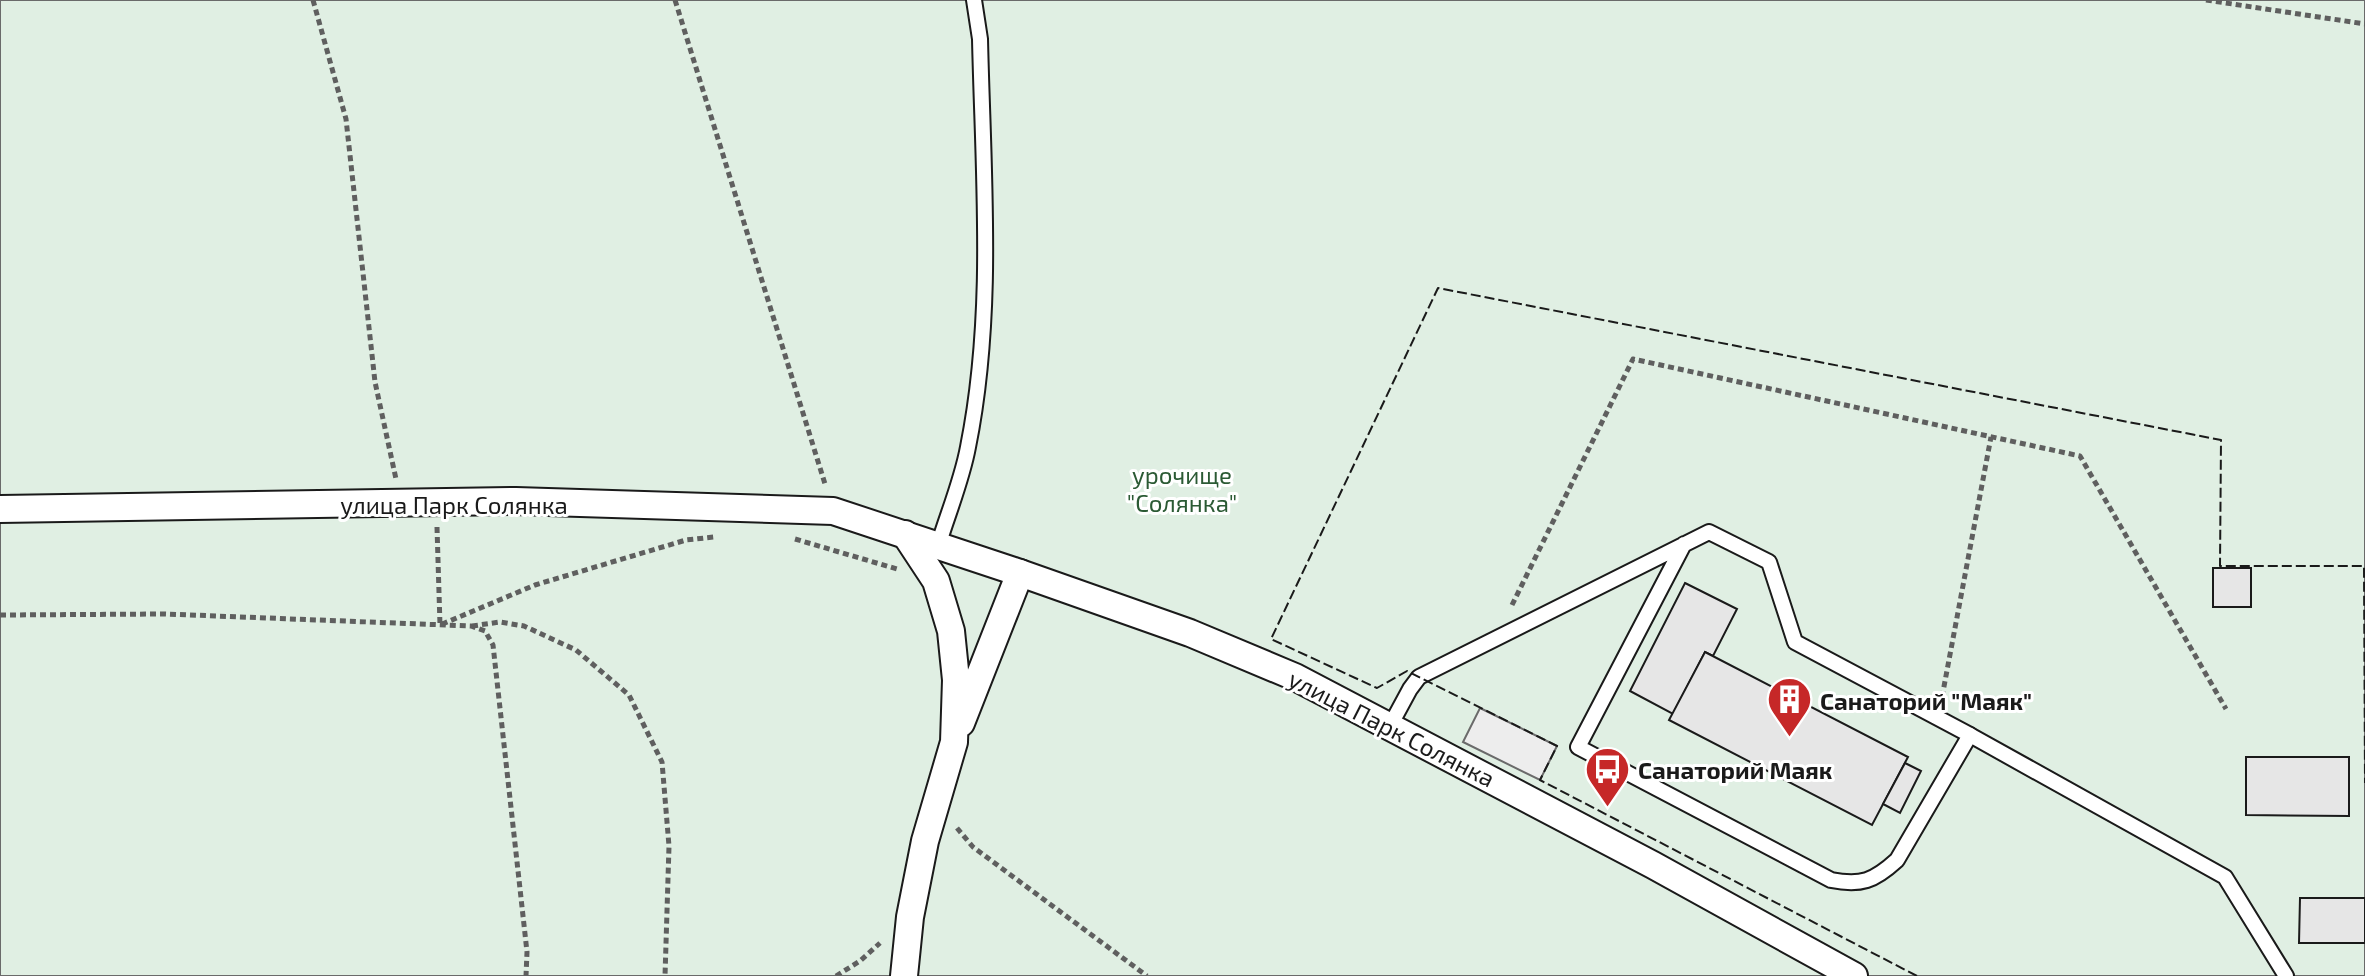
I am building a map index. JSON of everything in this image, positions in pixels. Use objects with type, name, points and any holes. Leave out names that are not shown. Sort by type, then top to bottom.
[{"type":"street","name":"улица Парк Солянка","points":[[0,509],[516,501],[833,511],[1203,638],[1295,677],[1653,865],[1854,976]]},
{"type":"street","points":[[905,534],[936,581],[951,631],[956,680],[954,742]]},
{"type":"street","points":[[904,976],[910,917],[936,803],[954,742],[1020,573]]},
{"type":"lane","points":[[938,546],[968,449],[978,384],[985,300],[980,39],[974,0]]},
{"type":"lane","points":[[1390,726],[1419,677],[1709,532],[1769,562],[1795,642],[2225,877],[2286,976]]},
{"type":"lane","points":[[1684,544],[1578,747],[1831,880],[1848,883],[1866,881],[1882,874],[1897,860],[1970,735]]},
{"type":"path","points":[[313,0],[346,119],[375,382],[402,503]]},
{"type":"path","points":[[675,0],[833,511]]},
{"type":"path","points":[[2206,0],[2365,24]]},
{"type":"path","points":[[1496,638],[1633,359],[2080,456],[2226,709]]},
{"type":"path","points":[[1938,718],[1991,437]]},
{"type":"path","points":[[436,502],[440,625]]},
{"type":"path","points":[[440,625],[535,585],[686,540],[723,536]]},
{"type":"path","points":[[793,538],[936,581]]},
{"type":"path","points":[[0,615],[165,614],[471,626],[500,622],[524,626],[576,650],[629,695],[662,762],[669,846],[665,976]]},
{"type":"path","points":[[471,626],[485,631],[493,645],[527,952],[526,976]]},
{"type":"path","points":[[936,803],[973,847],[1147,976]]},
{"type":"path","points":[[836,976],[860,961],[910,917]]},
{"type":"green space","name":"урочище \"Солянка\"","points":[[0,0],[2365,0],[2365,976],[0,976]]},
{"type":"shaded area","points":[[1480,708],[1557,746],[1540,780],[1463,742]]},
{"type":"building","points":[[2213,568],[2251,568],[2251,607],[2213,607]]},
{"type":"building","points":[[1685,583],[1737,609],[1713,656],[1705,652],[1673,714],[1630,691]]},
{"type":"building","name":"Санаторий \"Маяк\"","points":[[1705,652],[1908,757],[1872,825],[1669,720]]},
{"type":"building","points":[[2246,757],[2349,757],[2349,816],[2246,815]]},
{"type":"building","points":[[1905,763],[1921,771],[1900,813],[1883,804]]},
{"type":"building","points":[[2300,898],[2365,898],[2365,943],[2299,943]]},
{"type":"fence","points":[[1917,976],[1540,780],[1557,746],[1407,671],[1377,688],[1271,639],[1438,288],[2221,440],[2220,566],[2364,566],[2365,783]]},
{"type":"place","name":"Санаторий \"Маяк\"","points":[[1789,739]]},
{"type":"place","name":"Санаторий Маяк","points":[[1607,808]]}]
